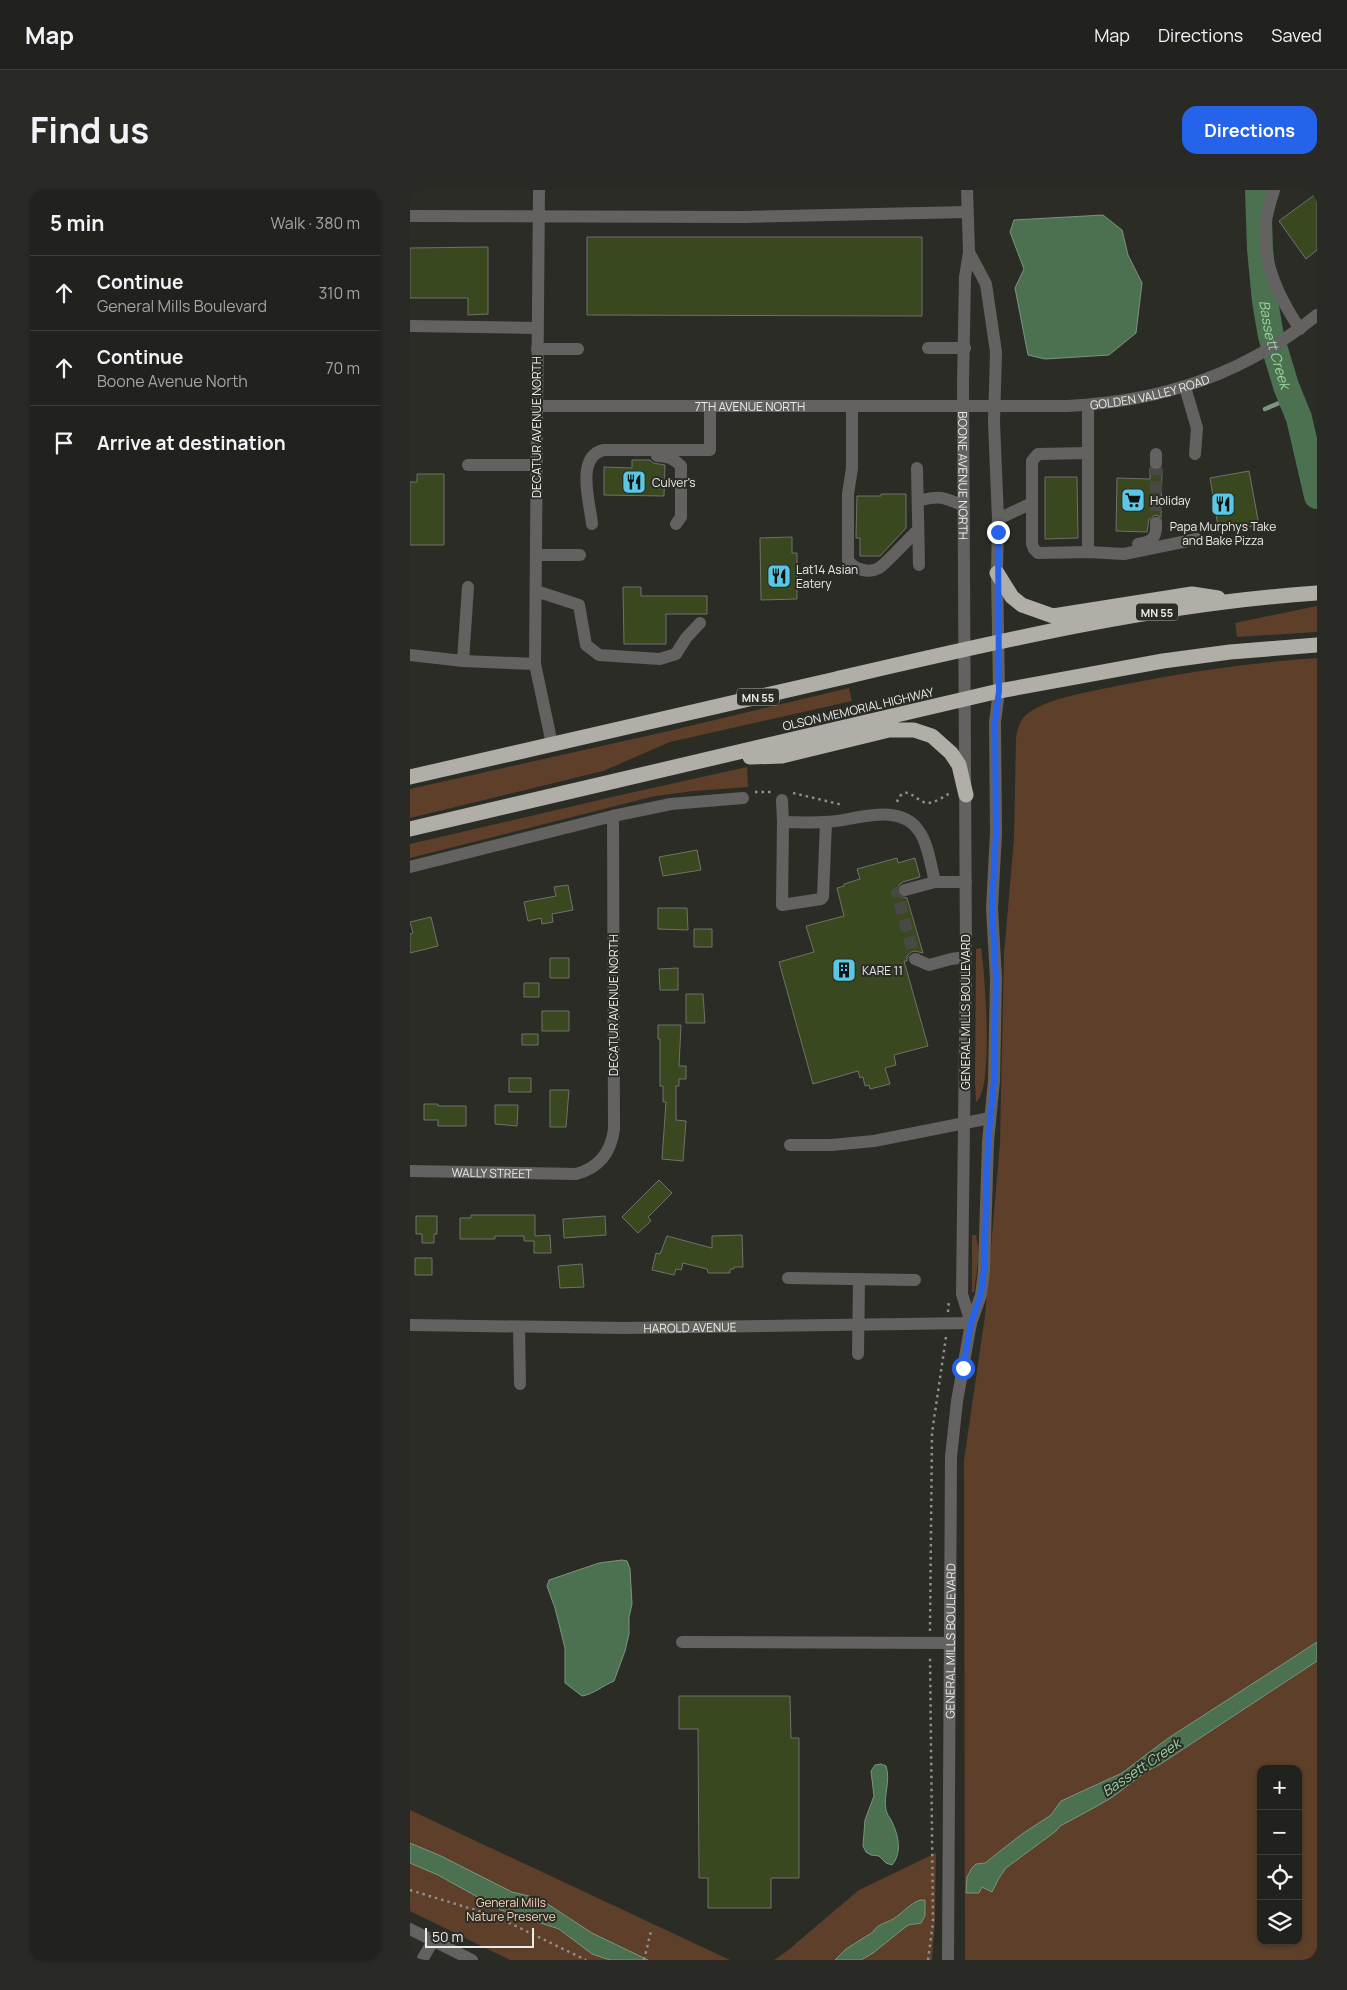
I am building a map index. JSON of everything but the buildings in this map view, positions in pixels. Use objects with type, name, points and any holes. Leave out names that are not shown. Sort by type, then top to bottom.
[{"type":"highway","points":[[997,573],[1012,597],[1022,605],[1053,616],[1192,594],[1239,601]]},
{"type":"highway","name":"MN 55","points":[[410,777],[998,642],[1124,617],[1239,601],[1317,593]]},
{"type":"highway","name":"OLSON MEMORIAL HIGHWAY","points":[[410,829],[999,691],[1163,661],[1230,652],[1317,645]]},
{"type":"highway","points":[[716,758],[782,756],[889,730],[912,730],[932,736],[951,753],[959,765],[966,795]]},
{"type":"street","name":"DECATUR AVENUE NORTH","points":[[538,190],[535,664],[552,744]]},
{"type":"street","name":"BOONE AVENUE NORTH","points":[[965,700],[965,277],[969,252],[967,190]]},
{"type":"street","points":[[1274,190],[1267,213],[1264,233],[1270,267],[1286,308],[1300,329]]},
{"type":"street","points":[[410,216],[743,217],[967,212]]},
{"type":"street","name":"BOONE AVENUE NORTH","points":[[969,252],[986,284],[996,352],[999,691]]},
{"type":"street","name":"GOLDEN VALLEY ROAD","points":[[964,406],[1088,405],[1157,395],[1214,377],[1248,361],[1300,329],[1317,315]]},
{"type":"street","points":[[410,326],[537,328]]},
{"type":"street","points":[[928,348],[965,348]]},
{"type":"street","points":[[537,349],[578,349]]},
{"type":"street","points":[[1185,386],[1197,428],[1195,454]]},
{"type":"street","points":[[1088,405],[1088,552]]},
{"type":"street","name":"7TH AVENUE NORTH","points":[[536,406],[964,406]]},
{"type":"street","points":[[592,524],[590,507],[587,500],[587,463],[596,452],[710,450],[710,406]]},
{"type":"street","points":[[852,406],[852,468],[848,494],[848,560],[852,566],[863,570],[878,569],[918,530]]},
{"type":"street","points":[[1088,453],[1038,454],[1032,461],[1032,544],[1038,553],[1102,552],[1124,554],[1198,540]]},
{"type":"street","points":[[590,507],[594,500],[593,466],[597,458],[604,456],[665,456],[674,460],[680,466],[681,517],[676,524]]},
{"type":"street","points":[[468,465],[536,465]]},
{"type":"street","points":[[917,468],[919,565]]},
{"type":"street","points":[[918,501],[933,497],[943,497],[964,506]]},
{"type":"street","points":[[998,519],[1032,503]]},
{"type":"street","points":[[1102,552],[1149,543],[1156,536],[1156,523]]},
{"type":"street","points":[[536,555],[580,555]]},
{"type":"street","points":[[463,661],[468,587]]},
{"type":"street","points":[[536,591],[579,605],[586,645],[599,655],[660,659],[676,654],[686,638],[700,623]]},
{"type":"street","points":[[410,655],[463,661],[535,664]]},
{"type":"street","name":"GENERAL MILLS BOULEVARD","points":[[948,1960],[950,1935],[950,1457],[957,1401],[971,1323],[981,1294],[984,1270],[990,1118],[994,1081],[996,978],[992,908],[996,833],[995,722],[999,691]]},
{"type":"street","name":"GENERAL MILLS BOULEVARD","points":[[965,700],[966,958],[962,1294],[971,1323]]},
{"type":"street","points":[[410,866],[613,816],[671,804],[743,798]]},
{"type":"street","points":[[782,800],[782,905],[823,897],[826,822]]},
{"type":"street","points":[[783,822],[826,822],[883,815],[906,818],[922,836],[935,882]]},
{"type":"street","name":"DECATUR AVENUE NORTH","points":[[576,1174],[595,1167],[609,1149],[614,1129],[613,816]]},
{"type":"street","points":[[905,890],[935,882],[966,882]]},
{"type":"street","points":[[915,959],[929,966],[951,959],[966,958]]},
{"type":"street","points":[[790,1145],[831,1145],[874,1141],[990,1118]]},
{"type":"street","name":"WALLY STREET","points":[[410,1171],[576,1174]]},
{"type":"street","points":[[788,1278],[915,1280]]},
{"type":"street","points":[[858,1279],[858,1354]]},
{"type":"street","name":"HAROLD AVENUE","points":[[410,1325],[776,1327],[858,1323],[971,1323]]},
{"type":"street","points":[[519,1327],[520,1384]]},
{"type":"street","points":[[682,1642],[950,1644]]},
{"type":"street","points":[[410,1929],[472,1960]]},
{"type":"street","points":[[422,1960],[433,1941]]},
{"type":"path","points":[[897,802],[904,793],[929,803],[950,793]]},
{"type":"path","points":[[410,1890],[495,1916],[586,1960]]},
{"type":"path","points":[[644,1960],[652,1931]]},
{"type":"green space","points":[[1317,606],[1317,632],[1237,637],[1235,623]]},
{"type":"green space","points":[[1317,658],[1317,1960],[965,1960],[964,1460],[985,1316],[1000,1143],[1004,954],[1014,839],[1016,738],[1023,718],[1029,712],[1049,702],[1128,684],[1236,666]]},
{"type":"green space","points":[[849,688],[852,701],[670,742],[603,771],[410,818],[410,789]]},
{"type":"green space","points":[[747,767],[748,787],[655,796],[410,858],[410,844]]},
{"type":"green space","points":[[981,948],[986,1004],[987,1054],[982,1093],[976,1102],[976,949]]},
{"type":"green space","points":[[972,1235],[976,1235],[979,1254],[974,1293],[972,1292]]},
{"type":"green space","name":"General Mills Nature Preserve","points":[[410,1810],[730,1960],[510,1960],[410,1911]]},
{"type":"green space","points":[[936,1853],[935,1921],[932,1960],[774,1960],[859,1890]]},
{"type":"water","points":[[1103,215],[1122,230],[1128,255],[1142,283],[1136,333],[1109,355],[1045,359],[1028,355],[1015,288],[1024,269],[1010,232],[1014,220]]},
{"type":"water","points":[[627,1561],[630,1569],[632,1604],[625,1651],[614,1681],[590,1694],[582,1696],[565,1683],[565,1648],[555,1608],[547,1586],[549,1580],[599,1563]]},
{"type":"water","points":[[1317,1642],[1317,1661],[1146,1772],[1111,1798],[1060,1826],[1006,1868],[992,1892],[982,1887],[979,1893],[966,1893],[967,1877],[976,1864],[985,1863],[1022,1834],[1051,1815],[1061,1801],[1122,1773],[1167,1739]]},
{"type":"water","points":[[881,1764],[886,1766],[887,1772],[886,1810],[894,1825],[898,1843],[897,1854],[892,1865],[886,1863],[879,1856],[866,1852],[863,1846],[865,1820],[874,1796],[871,1771],[875,1765]]},
{"type":"water","points":[[410,1843],[441,1856],[512,1892],[546,1903],[592,1933],[648,1960],[610,1960],[592,1954],[559,1929],[501,1910],[438,1875],[410,1863]]},
{"type":"water","points":[[920,1900],[925,1900],[925,1916],[921,1923],[908,1925],[873,1953],[861,1960],[835,1960],[846,1949]]},
{"type":"waterway","name":"Bassett Creek","points":[[1258,190],[1260,249],[1265,301],[1271,336],[1286,386],[1299,418],[1317,496]]},
{"type":"waterway","points":[[1265,409],[1291,398]]},
{"type":"tunnel","points":[[1156,463],[1156,523]]},
{"type":"tunnel","points":[[905,890],[897,893],[915,959]]},
{"type":"place","name":"Culver's","points":[[634,482]]},
{"type":"place","name":"Holiday","points":[[1133,500]]},
{"type":"place","name":"Papa Murphys Take and Bake Pizza","points":[[1223,504]]},
{"type":"place","name":"Lat14 Asian Eatery","points":[[779,576]]},
{"type":"place","name":"KARE 11","points":[[844,970]]},
{"type":"route","points":[[963,1368],[971,1323],[981,1294],[984,1270],[988,1142],[994,1081],[996,978],[992,908],[996,833],[995,722],[999,691],[998,532]]}]
